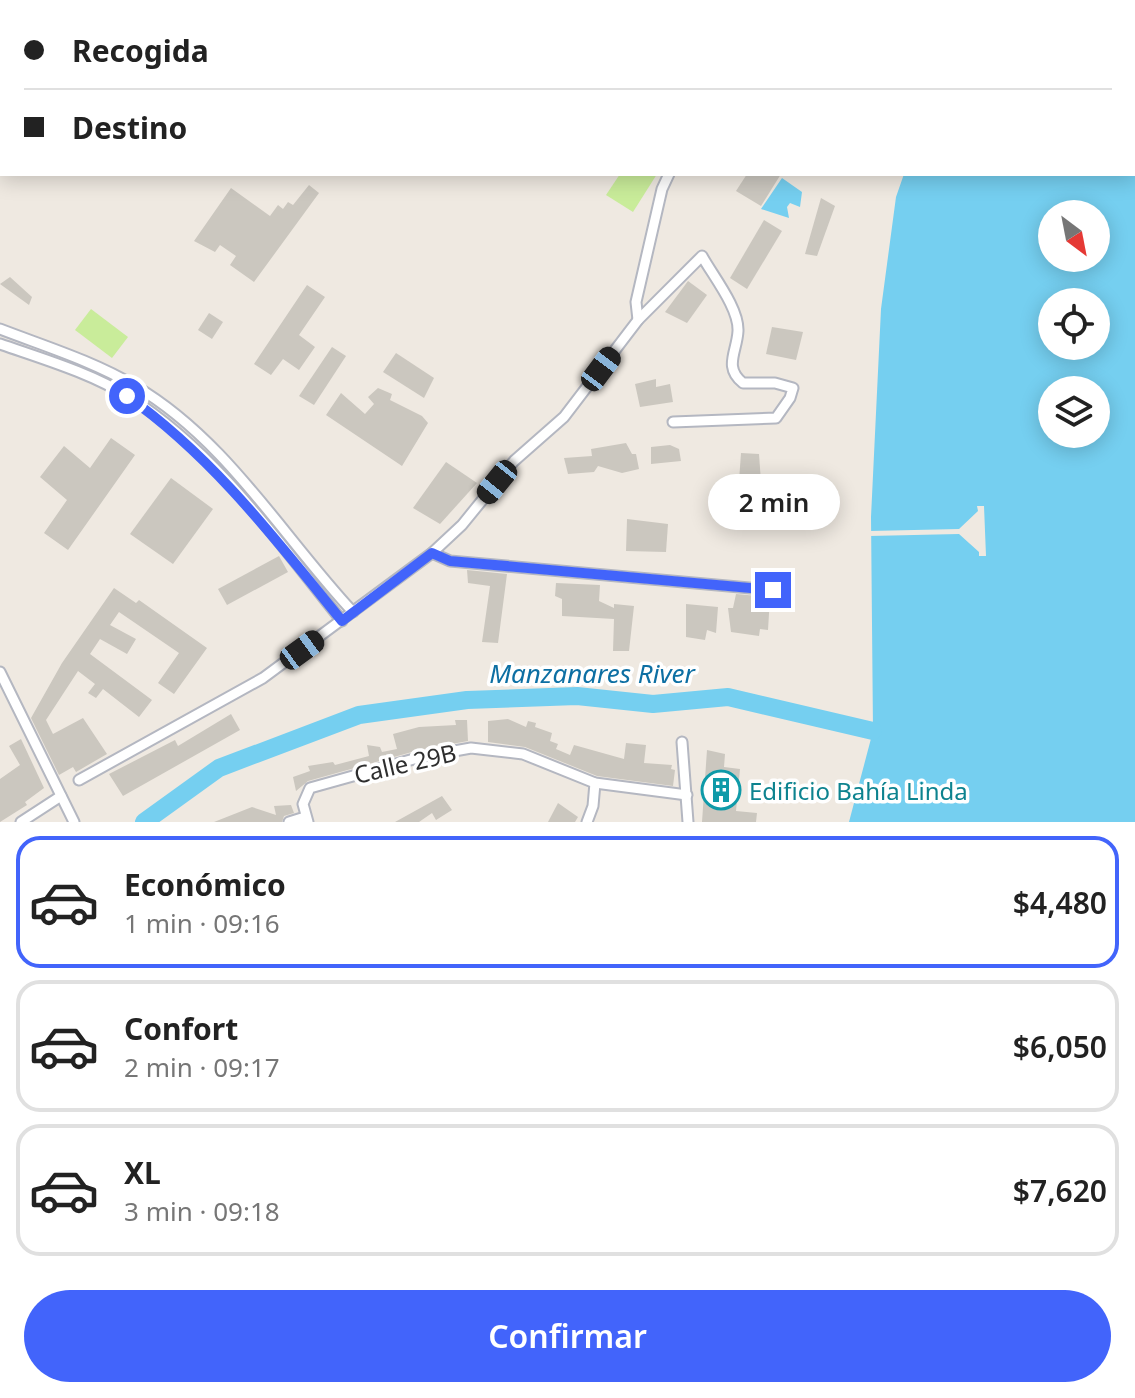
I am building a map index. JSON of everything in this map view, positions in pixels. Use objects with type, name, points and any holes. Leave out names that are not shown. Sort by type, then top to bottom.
[{"type":"street","points":[[638,320],[636,302],[662,189],[668,176]]},
{"type":"street","points":[[79,780],[263,678],[432,553],[462,525],[514,461],[564,417],[638,320],[702,256],[738,329],[731,362],[734,376],[743,383],[775,383],[793,388],[776,418],[673,422]]},
{"type":"street","points":[[0,329],[134,385],[163,406],[235,472],[353,612]]},
{"type":"street","points":[[0,344],[58,364],[127,396],[156,416],[195,450],[245,503],[342,621]]},
{"type":"street","points":[[156,416],[163,406]]},
{"type":"street","points":[[432,553],[450,561],[773,590]]},
{"type":"street","points":[[2,679],[74,822]]},
{"type":"street","points":[[682,742],[688,822]]},
{"type":"street","name":"Calle 29B","points":[[289,822],[306,820],[304,797],[310,788],[471,748],[523,754],[595,783],[687,795]]},
{"type":"street","points":[[587,822],[593,806],[595,783]]},
{"type":"street","points":[[21,822],[61,796]]},
{"type":"green space","points":[[619,176],[656,176],[633,212],[606,195]]},
{"type":"green space","points":[[91,309],[128,337],[112,358],[75,330]]},
{"type":"water","points":[[903,176],[1135,176],[1135,822],[849,822],[873,731],[871,517],[881,309],[896,197]]},
{"type":"water","points":[[782,178],[802,192],[800,207],[790,203],[787,207],[789,218],[761,209]]},
{"type":"pier","points":[[977,506],[984,506],[986,556],[979,556],[979,552],[959,534],[869,536],[869,531],[959,529],[978,511]]},
{"type":"building","points":[[746,176],[780,176],[761,206],[736,191]]},
{"type":"building","points":[[309,185],[319,193],[254,282],[230,265],[236,256],[220,245],[215,252],[194,241],[231,188],[270,216],[278,205],[283,209],[288,202],[293,205]]},
{"type":"building","points":[[821,198],[835,206],[817,256],[805,254]]},
{"type":"building","points":[[764,220],[782,231],[747,289],[730,278]]},
{"type":"building","points":[[10,277],[32,297],[29,305],[0,284]]},
{"type":"building","points":[[688,281],[707,295],[687,323],[665,312]]},
{"type":"building","points":[[307,285],[325,297],[299,335],[315,347],[299,370],[283,359],[271,375],[254,364]]},
{"type":"building","points":[[209,313],[223,322],[212,339],[198,330]]},
{"type":"building","points":[[772,327],[803,332],[796,360],[766,354]]},
{"type":"building","points":[[332,347],[346,356],[314,405],[299,396]]},
{"type":"building","points":[[396,353],[434,378],[424,398],[383,372]]},
{"type":"building","points":[[656,379],[656,387],[670,384],[673,402],[640,407],[635,384]]},
{"type":"building","points":[[378,388],[392,394],[390,400],[422,416],[428,423],[402,466],[326,415],[341,393],[365,414],[374,404],[368,397]]},
{"type":"building","points":[[111,438],[135,455],[68,550],[44,533],[67,500],[40,477],[64,446],[90,468]]},
{"type":"building","points":[[626,443],[632,454],[636,454],[639,469],[622,473],[598,466],[594,472],[568,474],[564,458],[592,456],[591,449]]},
{"type":"building","points":[[670,445],[679,449],[681,461],[651,464],[651,447]]},
{"type":"building","points":[[741,453],[759,454],[761,482],[739,481]]},
{"type":"building","points":[[446,462],[477,483],[440,524],[413,508]]},
{"type":"building","points":[[171,478],[213,509],[173,564],[130,534]]},
{"type":"building","points":[[627,519],[668,524],[666,552],[626,551]]},
{"type":"building","points":[[279,556],[288,572],[227,605],[218,589]]},
{"type":"building","points":[[467,570],[507,574],[498,643],[482,642],[490,586],[468,583]]},
{"type":"building","points":[[556,583],[600,585],[599,601],[614,608],[614,604],[634,606],[629,651],[613,651],[614,619],[562,616],[562,599],[555,596]]},
{"type":"building","points":[[114,588],[136,603],[139,600],[207,648],[174,694],[158,683],[179,653],[119,612],[110,625],[136,639],[127,654],[100,639],[90,654],[152,700],[139,717],[103,689],[96,698],[88,693],[95,684],[78,671],[46,720],[53,734],[83,718],[107,754],[76,772],[73,767],[59,775],[31,718],[62,663]]},
{"type":"building","points":[[736,594],[770,597],[768,630],[760,629],[759,636],[731,632],[728,608],[733,608]]},
{"type":"building","points":[[686,604],[718,607],[716,633],[707,630],[705,640],[686,637]]},
{"type":"building","points":[[231,714],[240,730],[123,796],[109,774],[175,740],[178,746]]},
{"type":"building","points":[[508,719],[526,727],[528,721],[536,723],[535,727],[552,733],[550,741],[558,744],[556,749],[570,755],[574,745],[624,759],[626,743],[646,745],[644,763],[672,765],[671,769],[675,770],[673,786],[597,776],[525,747],[488,742],[488,721]]},
{"type":"building","points":[[455,720],[467,720],[468,741],[419,750],[308,781],[296,791],[293,777],[310,771],[308,766],[333,762],[335,765],[369,756],[367,745],[380,747],[382,752],[397,749],[393,734],[419,727],[456,725]]},
{"type":"building","points":[[21,739],[44,788],[25,802],[27,805],[0,822],[0,779],[20,765],[9,746]]},
{"type":"building","name":"Edificio Bahía Linda","points":[[707,750],[725,754],[724,767],[740,769],[736,811],[757,813],[756,822],[702,822]]},
{"type":"building","points":[[442,796],[452,810],[436,820],[432,813],[419,822],[395,822]]},
{"type":"building","points":[[558,803],[578,817],[575,822],[548,822]]},
{"type":"building","points":[[291,805],[294,813],[284,816],[282,822],[214,822],[252,807],[276,815],[274,806]]},
{"type":"waterway","name":"Manzanares River","points":[[144,822],[219,768],[359,715],[467,700],[577,696],[653,704],[728,697],[873,731]]},
{"type":"place","name":"Edificio Bahía Linda","points":[[721,790]]},
{"type":"route","points":[[127,396],[184,439],[226,482],[342,621],[432,553],[450,561],[773,590]]}]
